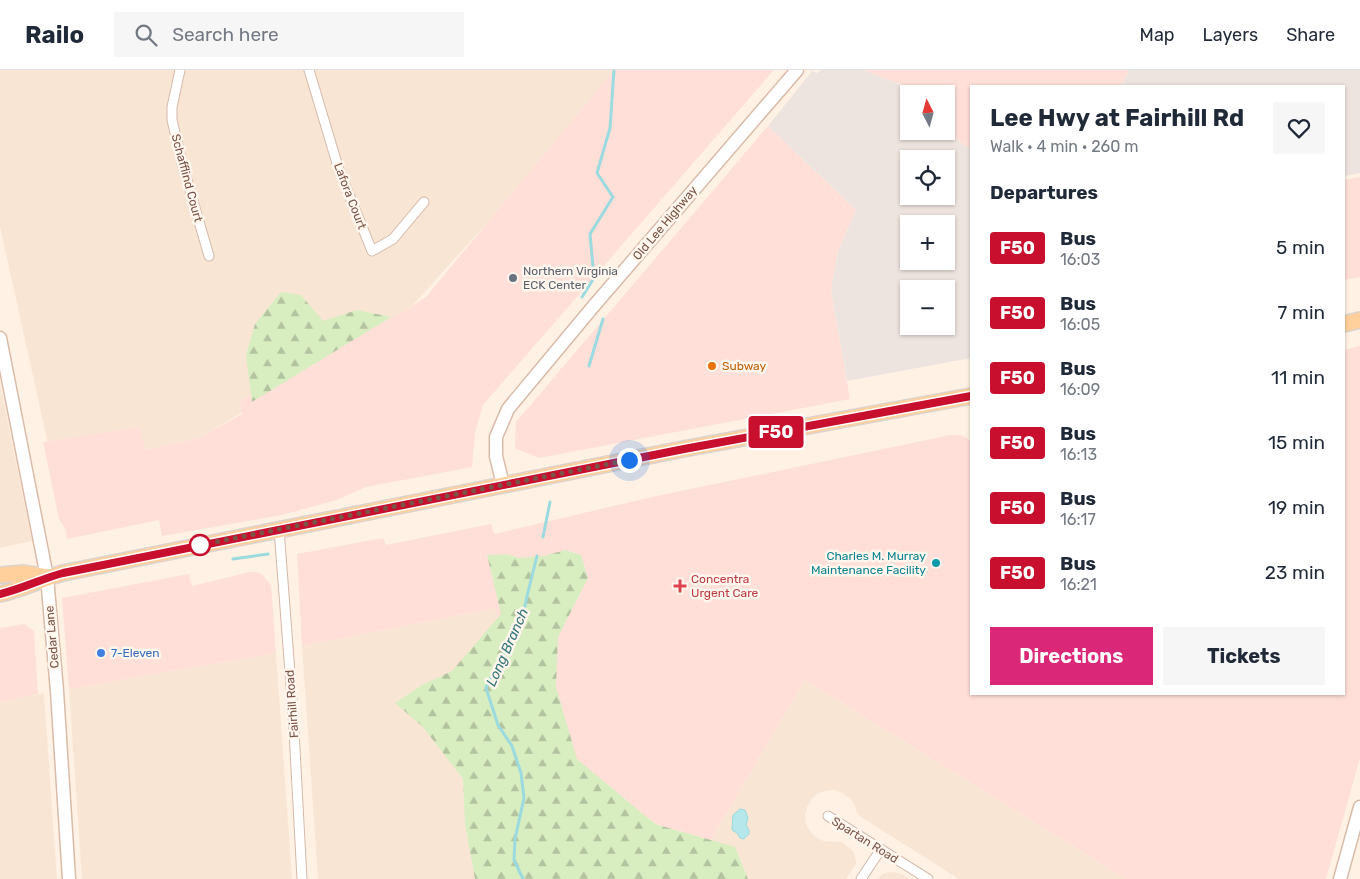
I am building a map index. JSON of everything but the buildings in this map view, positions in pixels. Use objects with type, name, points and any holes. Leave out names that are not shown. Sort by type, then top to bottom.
[{"type":"main road","name":"Old Lee Highway","points":[[503,485],[496,456],[496,437],[508,410],[592,308],[797,70]]},
{"type":"main road","points":[[1345,324],[1360,320]]},
{"type":"main road","name":"Cedar Lane","points":[[0,338],[47,577],[69,879]]},
{"type":"main road","points":[[0,594],[16,591],[47,577],[279,529],[684,449],[970,396]]},
{"type":"main road","points":[[0,574],[24,573],[47,577]]},
{"type":"main road","points":[[1340,879],[1360,806]]},
{"type":"street","name":"Schafflind Court","points":[[180,70],[172,107],[172,120],[178,148],[209,256]]},
{"type":"street","name":"Lafora Court","points":[[309,70],[339,170],[372,251],[393,239],[424,202]]},
{"type":"street","name":"Fairhill Road","points":[[279,529],[293,712],[302,879]]},
{"type":"street","name":"Spartan Road","points":[[828,816],[928,879]]},
{"type":"street","points":[[861,879],[881,849]]},
{"type":"shaded area","points":[[0,70],[645,70],[496,213],[412,306],[360,343],[199,438],[144,450],[50,453],[0,227]]},
{"type":"shaded area","points":[[614,70],[774,70],[483,405],[475,433],[472,467],[366,487],[337,500],[282,515],[162,536],[159,520],[67,539],[65,528],[59,519],[43,442],[140,427],[145,450],[199,438],[242,414],[240,401],[408,309],[426,297]]},
{"type":"shaded area","points":[[821,70],[863,70],[902,85],[900,85],[900,140],[955,140],[955,137],[963,145],[970,148],[970,358],[847,381],[831,290],[838,251],[856,210],[768,126],[812,71],[817,73]]},
{"type":"shaded area","points":[[863,70],[1129,70],[1122,85],[970,85],[970,148],[963,145],[955,137],[955,85],[902,85]]},
{"type":"shaded area","points":[[1129,70],[1360,70],[1360,173],[1345,176],[1345,85],[1122,85]]},
{"type":"shaded area","points":[[768,126],[856,210],[838,251],[831,290],[850,399],[539,458],[515,448],[516,422]]},
{"type":"shaded area","points":[[1360,177],[1360,277],[1345,280],[1345,180]]},
{"type":"shaded area","points":[[1360,346],[1360,758],[1326,879],[1126,879],[805,680],[703,853],[500,723],[496,608],[302,646],[297,554],[383,538],[386,545],[491,524],[494,534],[652,497],[951,435],[959,435],[966,437],[970,441],[970,695],[1345,695],[1345,350]]},
{"type":"shaded area","points":[[0,383],[32,541],[0,548]]},
{"type":"shaded area","points":[[257,572],[263,575],[271,585],[276,653],[69,689],[62,598],[189,574],[192,586]]},
{"type":"shaded area","points":[[496,608],[500,723],[703,853],[805,680],[1126,879],[959,879],[861,817],[850,798],[834,790],[817,794],[811,800],[805,815],[806,824],[816,837],[823,841],[842,842],[853,851],[856,864],[846,879],[318,879],[302,646]]},
{"type":"shaded area","points":[[25,624],[34,631],[38,694],[0,702],[0,628]]},
{"type":"shaded area","points":[[276,653],[292,879],[82,879],[69,689]]},
{"type":"shaded area","points":[[44,693],[57,879],[0,879],[0,702]]},
{"type":"shaded area","points":[[884,873],[902,874],[909,879],[877,879]]},
{"type":"green space","points":[[281,292],[301,295],[323,321],[357,310],[391,317],[252,402],[246,355],[255,324]]},
{"type":"green space","points":[[565,550],[581,555],[588,578],[558,637],[556,687],[577,759],[655,824],[735,847],[748,879],[475,879],[465,824],[463,779],[423,727],[395,703],[422,685],[452,671],[501,614],[487,555],[507,554],[519,558],[544,556]]},
{"type":"water","points":[[740,809],[745,810],[748,818],[746,825],[749,834],[744,839],[740,838],[732,830],[733,815]]},
{"type":"waterway","name":"Long Branch","points":[[582,297],[594,278],[590,234],[613,197],[597,173],[610,128],[614,70]]},
{"type":"waterway","name":"Long Branch","points":[[589,366],[603,319]]},
{"type":"waterway","name":"Long Branch","points":[[543,537],[550,502]]},
{"type":"waterway","points":[[233,559],[268,554]]},
{"type":"waterway","name":"Long Branch","points":[[523,879],[514,860],[515,839],[524,798],[521,773],[512,746],[498,725],[486,688],[500,659],[512,641],[524,611],[537,556]]},
{"type":"bus line","name":"F50","points":[[0,594],[16,591],[47,577],[63,573],[684,449],[970,396]]},
{"type":"place","name":"Northern Virginia ECK Center","points":[[513,278]]},
{"type":"place","name":"Subway","points":[[712,366]]},
{"type":"place","name":"Charles M. Murray Maintenance Facility","points":[[936,563]]},
{"type":"place","name":"Concentra Urgent Care","points":[[680,586]]},
{"type":"place","name":"7-Eleven","points":[[101,653]]},
{"type":"route","points":[[200,545],[629,460]]}]
